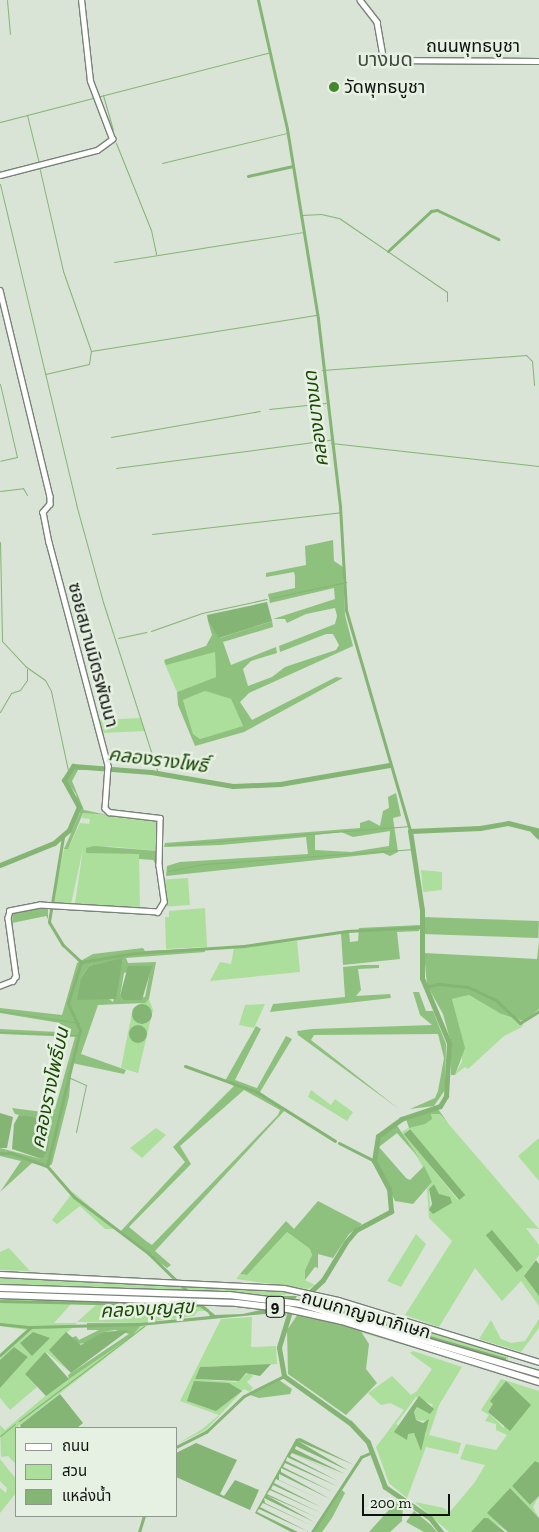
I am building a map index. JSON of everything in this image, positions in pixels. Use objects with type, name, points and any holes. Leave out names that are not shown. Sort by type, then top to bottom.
[{"type":"highway","name":"ถนนกาญจนาภิเษก","points":[[0,1288],[229,1295],[286,1302],[342,1313],[539,1374]]},
{"type":"highway","name":"ถนนกาญจนาภิเษก","points":[[0,1295],[237,1303],[288,1309],[342,1321],[539,1382]]},
{"type":"street","points":[[0,175],[98,150],[112,139],[94,92],[85,55],[81,0]]},
{"type":"street","name":"ถนนพุทธบูชา","points":[[360,0],[377,22],[384,60],[539,61]]},
{"type":"street","name":"ซอยสมานมิตรพัฒนา","points":[[0,290],[50,496],[50,504],[43,512],[49,542],[108,766],[105,810],[162,821],[159,860],[163,906],[158,912],[149,912],[54,905],[26,905],[8,914],[16,976],[13,981],[0,986]]},
{"type":"street","points":[[0,1274],[198,1282],[284,1288],[334,1299],[539,1362]]},
{"type":"green space","points":[[215,652],[216,677],[177,692],[164,662]]},
{"type":"green space","points":[[205,691],[231,699],[243,726],[200,739],[193,734],[183,700]]},
{"type":"green space","points":[[141,718],[145,731],[102,733],[98,720]]},
{"type":"green space","points":[[83,813],[160,820],[158,851],[105,846],[139,854],[140,908],[75,904],[83,849],[71,904],[52,903],[64,849],[68,849],[80,823],[89,824],[90,819],[82,818]]},
{"type":"green space","points":[[421,870],[442,872],[442,890],[423,892]]},
{"type":"green space","points":[[188,878],[190,905],[167,907],[165,880]]},
{"type":"green space","points":[[205,908],[207,947],[166,949],[165,917],[169,917],[169,911]]},
{"type":"green space","points":[[297,941],[300,972],[210,981],[220,962],[231,964],[234,948]]},
{"type":"green space","points":[[469,995],[501,1014],[524,1021],[522,1027],[504,1036],[468,1069],[465,1067],[455,1075],[462,1061],[461,1034],[452,999]]},
{"type":"green space","points":[[149,999],[153,1010],[138,1073],[121,1068],[133,1008]]},
{"type":"green space","points":[[265,1004],[254,1028],[239,1025],[245,1005]]},
{"type":"green space","points":[[311,1090],[331,1105],[335,1099],[353,1112],[347,1121],[308,1097]]},
{"type":"green space","points":[[430,1114],[440,1114],[539,1229],[526,1228],[539,1245],[539,1255],[524,1276],[539,1296],[539,1306],[521,1281],[502,1301],[475,1268],[439,1327],[405,1315],[452,1241],[429,1218],[427,1189],[432,1182],[402,1132]],"holes":[[[408,1129],[410,1129],[465,1195],[458,1200],[405,1135]],[[434,1184],[439,1194],[452,1203],[436,1212],[430,1206],[429,1189]]]},
{"type":"green space","points":[[156,1128],[166,1135],[142,1158],[130,1148]]},
{"type":"green space","points":[[539,1138],[539,1181],[518,1156]]},
{"type":"green space","points":[[73,1192],[117,1229],[105,1229],[80,1206],[57,1224],[52,1220]]},
{"type":"green space","points":[[287,1232],[310,1249],[312,1255],[305,1270],[305,1280],[315,1285],[308,1289],[236,1279],[240,1274],[247,1275]]},
{"type":"green space","points":[[416,1234],[426,1244],[401,1287],[387,1281]]},
{"type":"green space","points":[[9,1248],[30,1271],[0,1270],[0,1252]]},
{"type":"green space","points":[[0,1278],[195,1285],[301,1293],[271,1296],[263,1308],[205,1305],[205,1311],[198,1311],[194,1316],[139,1323],[77,1322],[96,1305],[71,1304],[54,1323],[77,1323],[49,1350],[71,1373],[46,1352],[25,1374],[37,1387],[10,1410],[0,1398],[0,1388],[28,1357],[14,1347],[0,1360],[0,1354],[26,1330],[0,1326]]},
{"type":"green space","points":[[311,1299],[351,1306],[508,1356],[508,1361],[503,1373],[296,1314]]},
{"type":"green space","points":[[252,1317],[251,1347],[276,1346],[277,1364],[200,1367],[195,1379],[236,1382],[249,1372],[253,1376],[247,1382],[253,1388],[250,1392],[244,1389],[206,1430],[178,1444],[201,1430],[219,1415],[180,1401],[221,1319]]},
{"type":"green space","points":[[539,1319],[539,1328],[521,1352],[479,1339],[491,1320],[501,1339],[511,1343],[525,1341]]},
{"type":"green space","points":[[149,1324],[18,1427],[15,1427],[15,1463],[8,1456],[1,1457],[0,1425],[5,1430],[50,1392],[140,1326]]},
{"type":"green space","points":[[413,1351],[462,1367],[439,1405],[429,1435],[461,1443],[458,1454],[426,1447],[407,1498],[389,1483],[376,1447],[404,1410],[390,1403],[381,1405],[368,1393],[392,1376],[411,1395],[417,1391],[432,1369],[410,1353]],"holes":[[[416,1397],[433,1405],[427,1412],[417,1407],[414,1413],[416,1420],[426,1421],[426,1434],[419,1447],[418,1436],[396,1424]]]},
{"type":"green space","points":[[501,1379],[539,1391],[539,1463],[535,1461],[512,1486],[530,1505],[539,1496],[533,1507],[539,1518],[510,1488],[488,1513],[508,1532],[487,1518],[471,1532],[449,1532],[415,1502],[444,1508],[449,1513],[475,1482],[485,1465],[460,1459],[466,1444],[496,1450],[507,1435],[496,1430],[496,1424],[485,1421],[489,1415],[481,1410]],"holes":[[[506,1381],[504,1428],[488,1412],[493,1404],[491,1401]]]},
{"type":"green space","points":[[0,1459],[15,1478],[15,1494],[0,1513],[0,1488],[6,1493],[7,1488],[0,1481]]},
{"type":"shaded area","points":[[333,540],[334,561],[343,567],[345,615],[353,646],[249,693],[240,702],[252,720],[336,677],[343,678],[244,732],[195,746],[178,705],[177,692],[216,677],[215,652],[166,665],[164,660],[206,646],[212,635],[208,621],[220,638],[272,621],[273,627],[223,642],[231,665],[276,647],[277,653],[251,661],[243,669],[248,686],[272,677],[285,667],[336,650],[339,645],[333,634],[326,634],[280,652],[279,646],[335,624],[337,616],[335,608],[306,614],[287,623],[285,619],[273,619],[335,599],[334,588],[270,603],[268,594],[295,588],[295,576],[294,572],[266,577],[266,573],[306,565],[305,546]],"holes":[[[205,691],[231,699],[243,726],[200,739],[193,734],[183,700]]]},
{"type":"shaded area","points":[[78,767],[106,770],[78,770],[72,781],[84,810],[108,815],[83,813],[68,849],[64,849],[80,813],[76,794],[65,779],[72,769]]},
{"type":"shaded area","points":[[396,793],[401,816],[393,818],[398,852],[390,856],[383,853],[166,876],[167,866],[180,862],[308,854],[306,837],[221,845],[164,847],[165,843],[360,828],[360,823],[369,820],[380,826],[383,811],[389,808],[388,797]],"holes":[[[390,831],[389,846],[351,852],[315,850],[315,835],[341,832],[353,837]]]},
{"type":"shaded area","points":[[94,846],[158,851],[158,867],[153,860],[139,859],[139,854],[86,853],[86,848]]},
{"type":"shaded area","points":[[39,906],[48,908],[48,919],[46,916],[12,923],[13,912]]},
{"type":"shaded area","points":[[423,917],[539,921],[538,938],[422,934]]},
{"type":"shaded area","points":[[420,925],[419,931],[397,932],[400,959],[343,965],[341,933],[349,932],[350,942],[358,941],[359,928]]},
{"type":"shaded area","points":[[539,942],[539,1009],[524,1021],[501,1014],[469,995],[452,999],[465,1048],[455,1075],[451,1075],[451,1043],[443,1014],[427,985],[424,953],[537,959]]},
{"type":"shaded area","points":[[143,948],[145,951],[205,948],[205,952],[126,958],[128,963],[156,962],[149,999],[145,1003],[98,1005],[81,1054],[126,1070],[124,1074],[72,1063],[69,1097],[52,1164],[48,1167],[32,1163],[0,1192],[21,1161],[0,1156],[0,1148],[42,1159],[52,1123],[15,1114],[12,1108],[50,1113],[55,1109],[75,1037],[0,1034],[0,1029],[58,1032],[60,1023],[0,1013],[0,1008],[62,1015],[77,963],[93,954]],"holes":[[[123,959],[113,1002],[81,978],[89,966]],[[151,966],[145,997],[123,1000],[120,996],[124,973]]]},
{"type":"shaded area","points":[[379,965],[379,968],[358,969],[361,990],[356,996],[390,994],[391,998],[270,1012],[273,1004],[345,997],[343,967]]},
{"type":"shaded area","points":[[413,992],[419,992],[426,1011],[433,1011],[446,1044],[445,1090],[434,1106],[410,1109],[435,1098],[438,1091],[444,1058],[438,1034],[314,1035],[311,1040],[399,1109],[298,1035],[297,1031],[312,1029],[432,1025],[420,1015]]},
{"type":"shaded area","points":[[256,1026],[261,1029],[235,1080],[257,1088],[286,1036],[292,1039],[260,1092],[285,1110],[155,1251],[171,1265],[167,1268],[120,1232],[185,1162],[173,1147],[234,1086],[225,1081]],"holes":[[[244,1090],[280,1110],[278,1115],[152,1245],[129,1227],[191,1164],[180,1146]]]},
{"type":"shaded area","points":[[438,1109],[448,1123],[440,1114],[431,1114],[432,1119],[425,1124],[409,1128],[406,1119]]},
{"type":"shaded area","points":[[396,1124],[419,1158],[397,1133],[379,1147],[406,1178],[410,1180],[424,1166],[432,1182],[413,1204],[395,1201],[375,1159],[379,1139]]},
{"type":"shaded area","points":[[318,1201],[362,1224],[349,1234],[333,1258],[318,1254],[318,1268],[315,1267],[305,1280],[305,1270],[312,1255],[310,1249],[287,1232],[247,1275],[240,1274],[286,1221],[294,1229]]},
{"type":"shaded area","points":[[298,1314],[360,1330],[369,1344],[366,1369],[377,1383],[346,1415],[288,1374],[287,1330]]},
{"type":"shaded area","points":[[87,1323],[139,1323],[140,1326],[132,1336],[69,1379],[68,1375],[129,1334],[115,1330],[103,1332],[87,1343],[76,1344],[71,1338],[76,1336],[79,1340],[99,1330],[87,1330]]},
{"type":"shaded area","points":[[279,1380],[292,1389],[290,1394],[259,1398],[250,1395]]},
{"type":"shaded area","points":[[342,1490],[345,1493],[332,1518],[322,1532],[314,1532]]},
{"type":"shaded area","points":[[396,1502],[403,1505],[402,1521],[390,1532],[369,1532]]},
{"type":"shaded area","points":[[414,1511],[437,1532],[424,1532],[406,1522]]},
{"type":"water","points":[[267,602],[272,621],[219,638],[208,621],[207,615]]},
{"type":"water","points":[[123,958],[116,999],[77,1000],[81,978],[89,966]]},
{"type":"water","points":[[128,966],[152,966],[142,1000],[123,1000],[120,996]]},
{"type":"water","points":[[142,1004],[149,1007],[152,1014],[149,1021],[142,1024],[135,1021],[132,1014],[135,1007]]},
{"type":"water","points":[[138,1025],[144,1028],[147,1034],[144,1040],[138,1043],[132,1040],[129,1034],[132,1028]]},
{"type":"water","points":[[0,1113],[13,1117],[7,1148],[0,1148]]},
{"type":"water","points":[[19,1115],[51,1120],[48,1149],[42,1159],[12,1149],[14,1124]]},
{"type":"water","points":[[410,1129],[465,1195],[459,1200],[404,1134]]},
{"type":"water","points":[[434,1184],[439,1194],[450,1197],[452,1203],[433,1214],[429,1210],[432,1204],[429,1189]]},
{"type":"water","points":[[492,1230],[523,1267],[517,1272],[486,1235]]},
{"type":"water","points":[[536,1260],[539,1264],[539,1296],[524,1276]]},
{"type":"water","points":[[0,1285],[202,1291],[207,1299],[205,1305],[182,1304],[180,1308],[97,1305],[94,1301],[0,1297]]},
{"type":"water","points":[[271,1296],[297,1296],[285,1316],[275,1313],[140,1326],[139,1323],[210,1316],[205,1307],[215,1315],[243,1314],[260,1310]]},
{"type":"water","points":[[320,1304],[506,1358],[506,1362],[502,1372],[309,1311]]},
{"type":"water","points":[[129,1330],[71,1373],[49,1350],[66,1332],[81,1345],[103,1332]]},
{"type":"water","points":[[33,1332],[50,1338],[32,1356],[20,1343]]},
{"type":"water","points":[[14,1347],[28,1357],[0,1388],[0,1360]]},
{"type":"water","points":[[45,1352],[69,1379],[46,1396],[25,1374]]},
{"type":"water","points":[[271,1364],[260,1376],[246,1373],[239,1381],[195,1379],[200,1367]]},
{"type":"water","points":[[194,1381],[229,1383],[242,1391],[216,1411],[187,1401]]},
{"type":"water","points":[[506,1381],[531,1405],[510,1431],[488,1412],[493,1404],[490,1401]]},
{"type":"water","points":[[60,1394],[83,1423],[78,1427],[21,1427],[20,1425]]},
{"type":"water","points":[[419,1396],[434,1409],[430,1414],[417,1407],[414,1412],[416,1420],[423,1423],[429,1419],[421,1451],[414,1433],[408,1434],[407,1440],[394,1432]]},
{"type":"water","points":[[300,1438],[354,1465],[298,1441],[349,1471],[296,1446],[295,1449],[345,1474],[293,1453],[345,1477],[292,1453],[290,1456],[338,1481],[287,1457],[286,1461],[339,1487],[285,1463],[283,1467],[335,1493],[281,1468],[281,1472],[330,1499],[279,1474],[279,1480],[326,1502],[276,1479],[274,1483],[321,1507],[273,1485],[271,1489],[321,1513],[270,1490],[267,1494],[318,1518],[266,1495],[314,1522],[264,1498],[265,1503],[313,1526],[263,1503],[260,1507],[309,1532],[259,1509],[257,1512],[298,1532],[291,1532],[255,1513],[296,1439]]},
{"type":"water","points":[[196,1443],[237,1460],[220,1494],[224,1496],[235,1480],[259,1490],[250,1510],[178,1478],[178,1452]]},
{"type":"water","points":[[535,1461],[539,1463],[539,1496],[530,1505],[512,1486]]},
{"type":"water","points":[[510,1488],[539,1518],[539,1532],[508,1532],[487,1513]]},
{"type":"water","points":[[484,1518],[488,1518],[505,1532],[471,1532]]},
{"type":"waterway","points":[[7,0],[10,34]]},
{"type":"waterway","name":"คลองบางมด","points":[[258,0],[287,129],[318,319],[340,506],[346,610],[410,831]]},
{"type":"waterway","points":[[0,122],[270,52]]},
{"type":"waterway","points":[[103,95],[113,130]]},
{"type":"waterway","points":[[27,115],[39,163]]},
{"type":"waterway","points":[[162,163],[287,133]]},
{"type":"waterway","points":[[116,143],[151,230],[156,254]]},
{"type":"waterway","points":[[39,166],[63,271],[91,351],[89,364],[45,374]]},
{"type":"waterway","points":[[248,176],[293,166]]},
{"type":"waterway","points":[[0,184],[76,504],[103,602],[158,773]]},
{"type":"waterway","points":[[388,251],[431,211],[437,210],[498,239]]},
{"type":"waterway","points":[[301,215],[321,214],[339,218],[447,292],[447,301]]},
{"type":"waterway","points":[[114,262],[303,232]]},
{"type":"waterway","points":[[91,351],[317,315]]},
{"type":"waterway","points":[[322,370],[526,355],[532,361],[534,385]]},
{"type":"waterway","points":[[0,384],[17,457],[0,461]]},
{"type":"waterway","points":[[269,409],[326,403]]},
{"type":"waterway","points":[[111,437],[260,411]]},
{"type":"waterway","points":[[116,468],[330,440]]},
{"type":"waterway","points":[[331,443],[539,466]]},
{"type":"waterway","points":[[0,491],[23,488],[27,495]]},
{"type":"waterway","points":[[152,534],[341,512]]},
{"type":"waterway","points":[[0,542],[2,641],[25,666],[45,680],[51,691],[68,770]]},
{"type":"waterway","points":[[271,598],[346,582]]},
{"type":"waterway","points":[[151,631],[202,613],[267,599]]},
{"type":"waterway","points":[[118,638],[146,632]]},
{"type":"waterway","points":[[0,712],[11,693],[20,690],[27,680],[27,669]]},
{"type":"waterway","name":"คลองรางโพธิ์","points":[[0,865],[54,843],[69,830],[79,807],[64,780],[73,766],[151,772],[233,786],[280,784],[389,765]]},
{"type":"waterway","points":[[441,1532],[430,1518],[385,1487],[368,1442],[350,1423],[284,1376],[279,1347],[290,1311],[323,1280],[346,1242],[356,1230],[391,1211],[389,1189],[374,1161],[378,1136],[401,1119],[440,1106],[446,1096],[449,1043],[422,978],[422,910],[410,831],[480,828],[508,823],[539,831]]},
{"type":"waterway","points":[[168,845],[407,826]]},
{"type":"waterway","points":[[533,831],[539,837]]},
{"type":"waterway","name":"คลองรางโพธิ์บน","points":[[63,837],[49,922],[63,945],[81,962],[68,1003],[80,1030],[47,1166],[74,1197],[148,1253],[189,1293]]},
{"type":"waterway","points":[[168,871],[205,864],[414,849]]},
{"type":"waterway","points":[[81,962],[135,953],[244,946],[347,931],[422,927]]},
{"type":"waterway","points":[[425,987],[439,984],[468,987],[496,1000],[520,1023],[539,1011]]},
{"type":"waterway","points":[[0,1011],[79,1023]]},
{"type":"waterway","points":[[0,1032],[79,1035]]},
{"type":"waterway","points":[[185,1066],[257,1092],[335,1141]]},
{"type":"waterway","points":[[68,1077],[86,1085],[76,1132]]},
{"type":"waterway","points":[[339,1143],[374,1161]]},
{"type":"waterway","points":[[0,1153],[11,1153],[47,1166]]},
{"type":"waterway","points":[[0,1301],[98,1303]]},
{"type":"waterway","name":"คลองรางโพธิ์บน","points":[[196,1302],[207,1310]]},
{"type":"waterway","points":[[179,1305],[198,1305]]},
{"type":"waterway","name":"คลองบุญสุข","points":[[0,1324],[31,1327],[141,1324]]},
{"type":"waterway","points":[[19,1421],[144,1326]]},
{"type":"waterway","points":[[0,1355],[31,1327]]},
{"type":"waterway","points":[[178,1446],[206,1432],[244,1396],[284,1376]]},
{"type":"waterway","points":[[0,1436],[15,1424]]},
{"type":"waterway","points":[[312,1532],[361,1457],[372,1452]]},
{"type":"waterway","points":[[139,1532],[144,1517]]},
{"type":"place","name":"วัดพุทธบูชา","points":[[334,87]]},
{"type":"district","name":"บางมด","points":[[385,59]]}]
